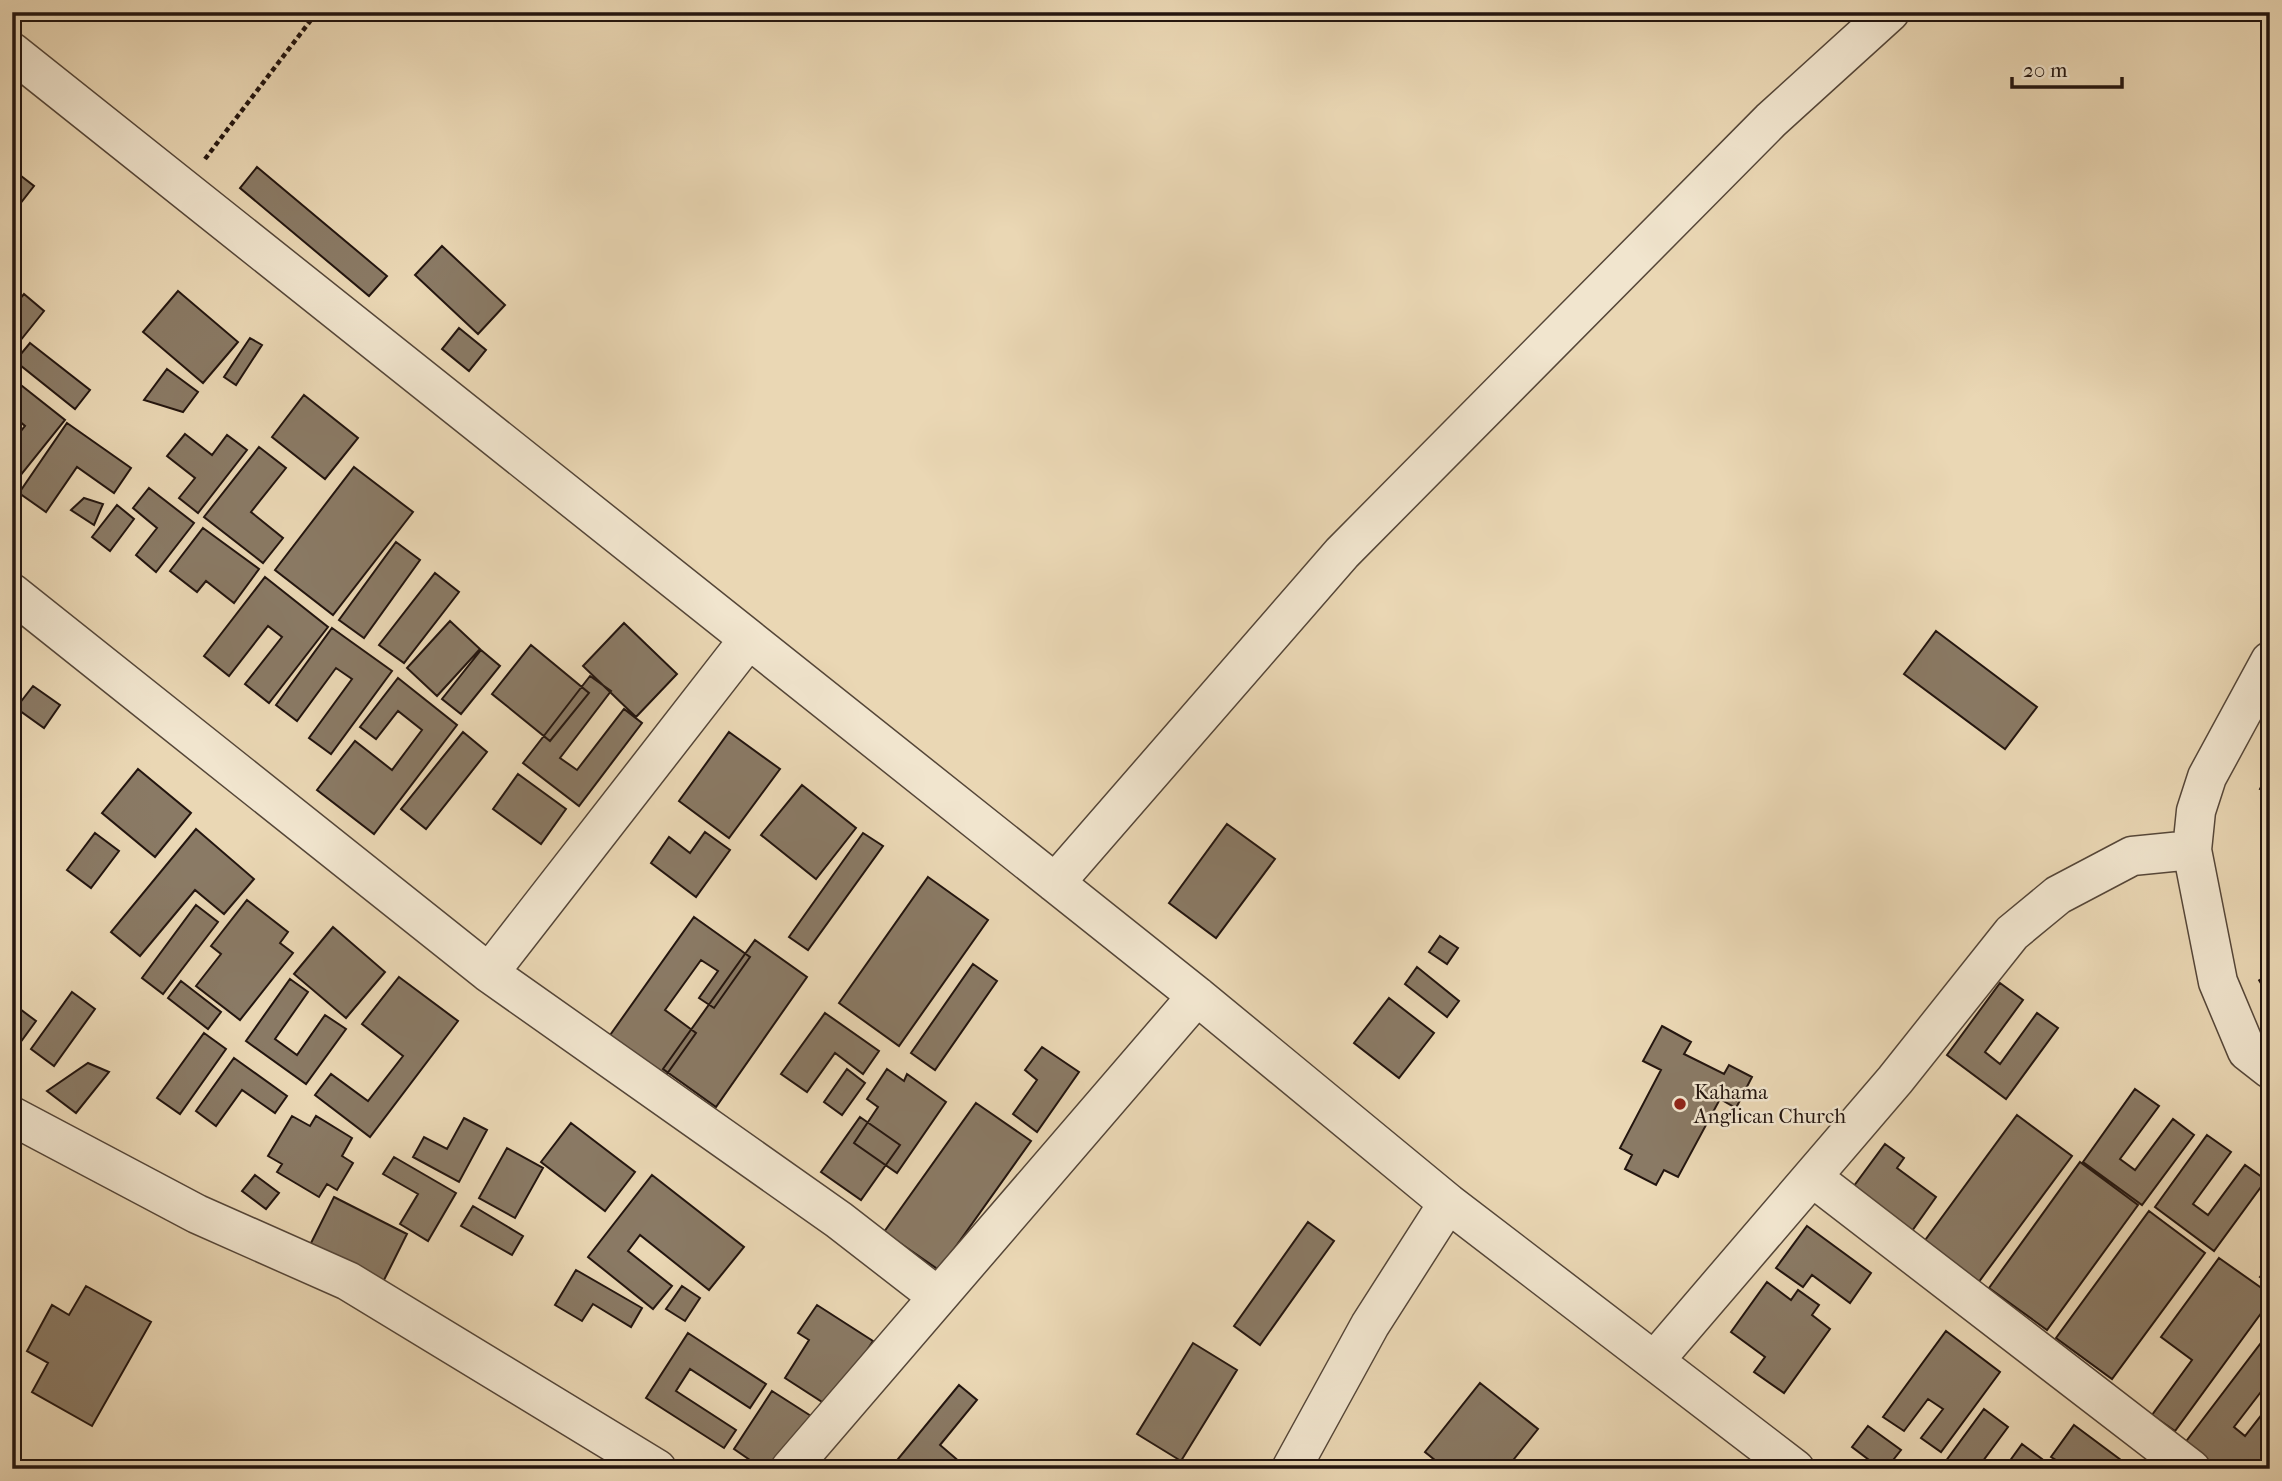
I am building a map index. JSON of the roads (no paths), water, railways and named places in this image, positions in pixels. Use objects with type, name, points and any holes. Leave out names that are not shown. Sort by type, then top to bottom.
[{"type":"street","points":[[1055,883],[1342,553],[1771,120],[1890,12]]},
{"type":"street","points":[[12,52],[1197,996],[1448,1203],[1795,1469]]},
{"type":"street","points":[[12,593],[489,972],[839,1220],[937,1296]]},
{"type":"street","points":[[489,972],[748,639]]},
{"type":"street","points":[[2270,661],[2207,777],[2196,811],[2192,850],[2218,982],[2247,1051],[2270,1069]]},
{"type":"street","points":[[1655,1360],[1895,1080],[2012,933],[2058,895],[2132,856],[2192,850]]},
{"type":"street","points":[[790,1469],[1197,996]]},
{"type":"street","points":[[12,1116],[197,1214],[348,1281],[657,1469]]},
{"type":"street","points":[[1812,1177],[2190,1469]]},
{"type":"street","points":[[1291,1469],[1370,1325],[1448,1203]]},
{"type":"place","name":"Kahama Anglican Church","points":[[1680,1104]]}]
